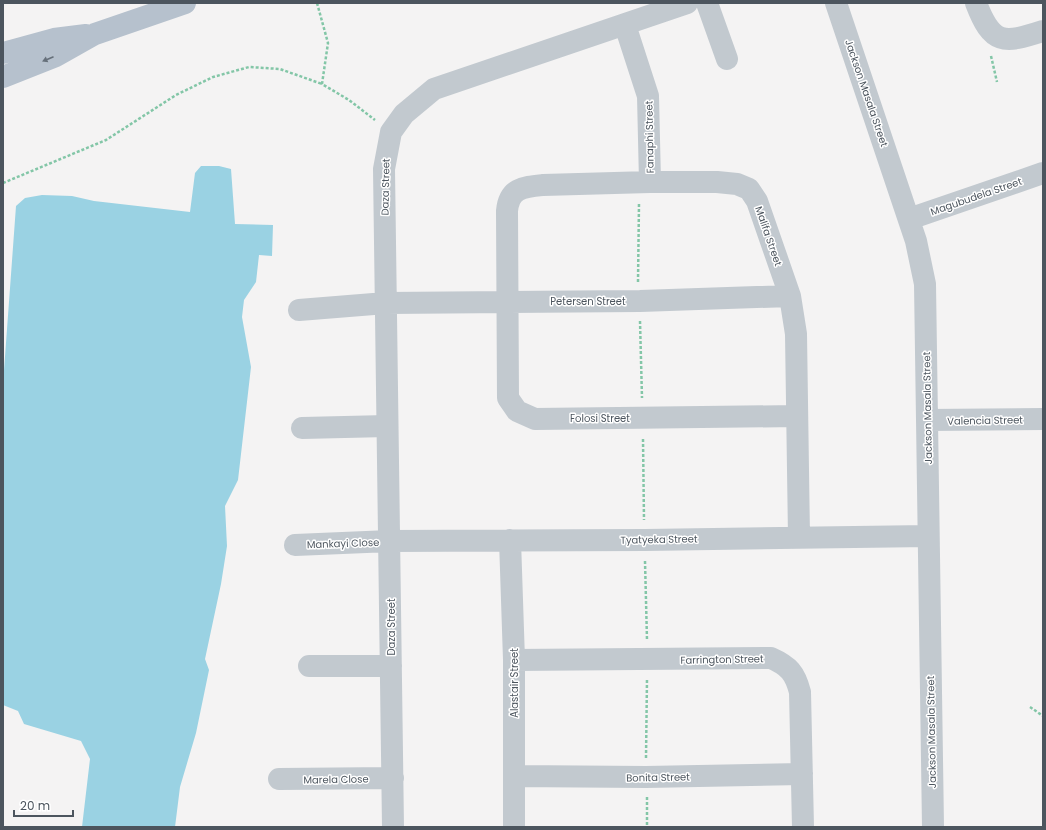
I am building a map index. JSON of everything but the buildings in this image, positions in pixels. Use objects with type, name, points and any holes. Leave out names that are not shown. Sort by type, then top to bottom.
[{"type":"main road","points":[[3,77],[56,56],[95,34],[185,3]]},
{"type":"main road","points":[[3,53],[54,39],[95,34]]},
{"type":"street","name":"Daza Street","points":[[393,827],[384,169],[391,132],[404,114],[434,89],[687,3]]},
{"type":"street","points":[[706,3],[727,59]]},
{"type":"street","name":"Jackson Masala Street","points":[[836,3],[909,219],[925,284],[933,827]]},
{"type":"street","points":[[976,3],[983,22],[995,36],[1007,39],[1019,39],[1043,31]]},
{"type":"street","name":"Fanaphi Street","points":[[625,25],[648,96],[644,182]]},
{"type":"street","name":"Magubudela Street","points":[[909,219],[1043,173]]},
{"type":"street","name":"Malifa Street","points":[[507,302],[507,202],[511,195],[517,190],[532,186],[644,182],[717,182],[738,184],[749,189],[757,201],[790,296],[796,334],[796,416],[799,537]]},
{"type":"street","name":"Petersen Street","points":[[299,310],[386,304],[640,301],[790,296]]},
{"type":"street","name":"Folosi Street","points":[[507,302],[508,398],[517,411],[535,418],[796,416]]},
{"type":"street","name":"Valencia Street","points":[[927,420],[1043,419]]},
{"type":"street","points":[[302,428],[387,426]]},
{"type":"street","name":"Tyatyeka Street","points":[[390,541],[645,540],[928,536]]},
{"type":"street","name":"Alastair Street","points":[[510,540],[514,660],[514,827]]},
{"type":"street","name":"Mankayi Close","points":[[295,545],[390,541]]},
{"type":"street","name":"Farrington Street","points":[[514,660],[647,661],[772,658],[785,664],[793,671],[800,692],[803,827]]},
{"type":"street","points":[[309,666],[391,666]]},
{"type":"street","name":"Bonita Street","points":[[514,776],[646,777],[802,774]]},
{"type":"street","name":"Marela Close","points":[[279,779],[393,778]]},
{"type":"path","points":[[317,3],[328,43],[322,84]]},
{"type":"path","points":[[995,36],[991,52],[998,82]]},
{"type":"path","points":[[3,183],[106,140],[176,95],[213,77],[249,68],[280,69],[322,84],[349,100],[391,132]]},
{"type":"path","points":[[644,182],[638,285],[640,301],[645,540],[647,827]]},
{"type":"path","points":[[1030,707],[1043,716]]},
{"type":"water","points":[[201,166],[219,166],[231,169],[235,224],[273,225],[272,256],[259,255],[256,282],[244,300],[242,317],[251,367],[238,480],[225,506],[227,546],[221,584],[205,659],[209,670],[196,733],[180,787],[175,827],[82,827],[90,759],[81,741],[24,724],[18,711],[3,705],[3,384],[16,206],[25,198],[42,195],[72,196],[94,201],[190,212],[195,173]]}]
